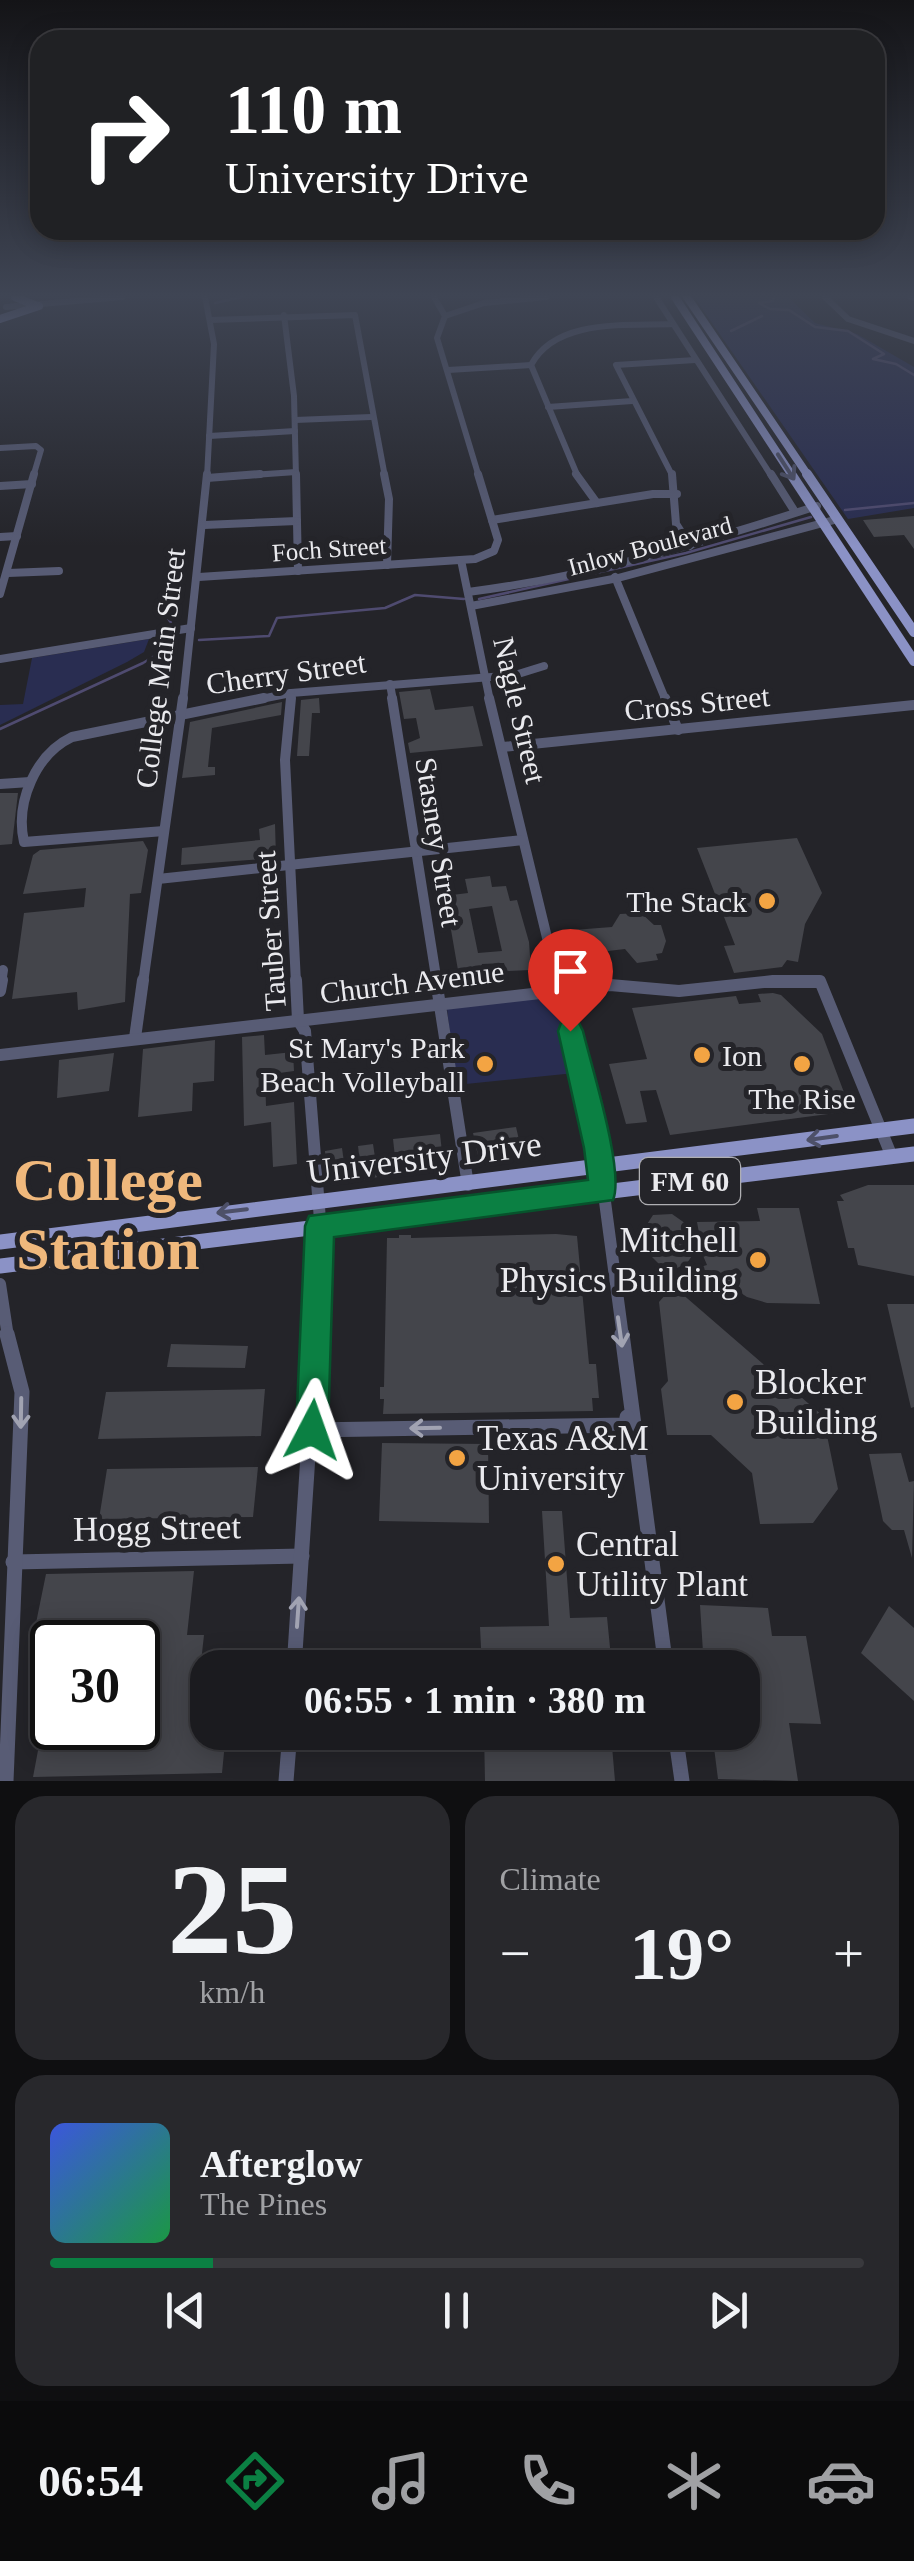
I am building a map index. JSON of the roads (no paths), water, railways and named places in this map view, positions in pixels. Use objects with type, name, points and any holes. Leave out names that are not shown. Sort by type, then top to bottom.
[{"type":"main road","points":[[728,380],[914,661]]},
{"type":"main road","points":[[743,380],[913,629]]},
{"type":"main road","points":[[744,404],[759,403]]},
{"type":"main road","points":[[856,571],[872,570]]},
{"type":"main road","name":"University Drive","points":[[0,1242],[468,1186],[914,1126]]},
{"type":"main road","name":"University Drive","points":[[0,1266],[914,1154]]},
{"type":"street","name":"College Main Street","points":[[135,1038],[199,578],[213,380]]},
{"type":"street","points":[[290,380],[298,571]]},
{"type":"street","points":[[369,380],[372,417],[389,499],[387,565]]},
{"type":"street","points":[[451,380],[498,540],[494,551],[462,560]]},
{"type":"street","points":[[537,380],[577,476],[597,503]]},
{"type":"street","points":[[623,380],[676,481],[676,524],[690,546]]},
{"type":"street","points":[[708,380],[794,512]]},
{"type":"street","points":[[548,407],[632,401]]},
{"type":"street","points":[[294,420],[372,417]]},
{"type":"street","points":[[210,436],[295,432]]},
{"type":"street","points":[[0,448],[39,447],[0,592]]},
{"type":"street","points":[[207,478],[296,472]]},
{"type":"street","points":[[0,486],[32,484]]},
{"type":"street","points":[[492,520],[677,494]]},
{"type":"street","name":"Inlow Boulevard","points":[[468,592],[523,585],[690,546],[828,504]]},
{"type":"street","name":"Inlow Boulevard","points":[[472,606],[615,577],[838,520]]},
{"type":"street","points":[[204,525],[297,521]]},
{"type":"street","points":[[0,537],[17,536]]},
{"type":"street","name":"Foch Street","points":[[199,578],[462,560]]},
{"type":"street","name":"Nagle Street","points":[[462,560],[484,676],[600,1167],[627,1376]]},
{"type":"street","points":[[8,573],[59,571]]},
{"type":"street","points":[[615,577],[678,730]]},
{"type":"street","points":[[0,659],[190,628]]},
{"type":"street","points":[[893,629],[913,629]]},
{"type":"street","name":"Cherry Street","points":[[30,782],[38,761],[60,741],[291,692],[514,675],[544,666]]},
{"type":"street","name":"Stasney Street","points":[[390,684],[468,1186]]},
{"type":"street","name":"Tauber Street","points":[[291,692],[284,760],[298,1020],[306,1031],[320,1226],[312,1430],[295,1650]]},
{"type":"street","name":"Cross Street","points":[[503,747],[914,708]]},
{"type":"street","points":[[0,784],[30,782],[24,842],[164,831]]},
{"type":"street","points":[[158,878],[523,840]]},
{"type":"street","points":[[0,991],[3,970]]},
{"type":"street","name":"Church Avenue","points":[[0,1055],[621,984],[679,991],[773,981],[820,981],[892,1157]]},
{"type":"street","points":[[0,1284],[7,1334],[22,1392],[12,1562],[6,1781]]},
{"type":"street","points":[[312,1430],[627,1425],[627,1376]]},
{"type":"street","points":[[627,1376],[664,1650]]},
{"type":"street","name":"Hogg Street","points":[[12,1562],[302,1556]]},
{"type":"street","points":[[286,1781],[289,1750]]},
{"type":"street","points":[[678,1750],[682,1781]]},
{"type":"waterway","points":[[845,510],[914,503]]},
{"type":"waterway","points":[[479,599],[686,553],[811,517]]},
{"type":"waterway","points":[[199,640],[269,636],[277,618],[385,608],[415,595],[464,599]]},
{"type":"waterway","points":[[166,615],[173,626]]},
{"type":"waterway","points":[[0,729],[143,663],[176,643],[173,636]]},
{"type":"place","name":"The Stack","points":[[767,901]]},
{"type":"place","name":"Ion","points":[[702,1055]]},
{"type":"place","name":"St Mary's Park Beach Volleyball","points":[[485,1064]]},
{"type":"place","name":"The Rise","points":[[802,1064]]},
{"type":"place","name":"Mitchell Physics Building","points":[[758,1260]]},
{"type":"place","name":"Blocker Building","points":[[735,1402]]},
{"type":"place","name":"Texas A&M University","points":[[457,1458]]},
{"type":"place","name":"Central Utility Plant","points":[[556,1564]]},
{"type":"district","name":"College Station","points":[[108,1214]]}]
